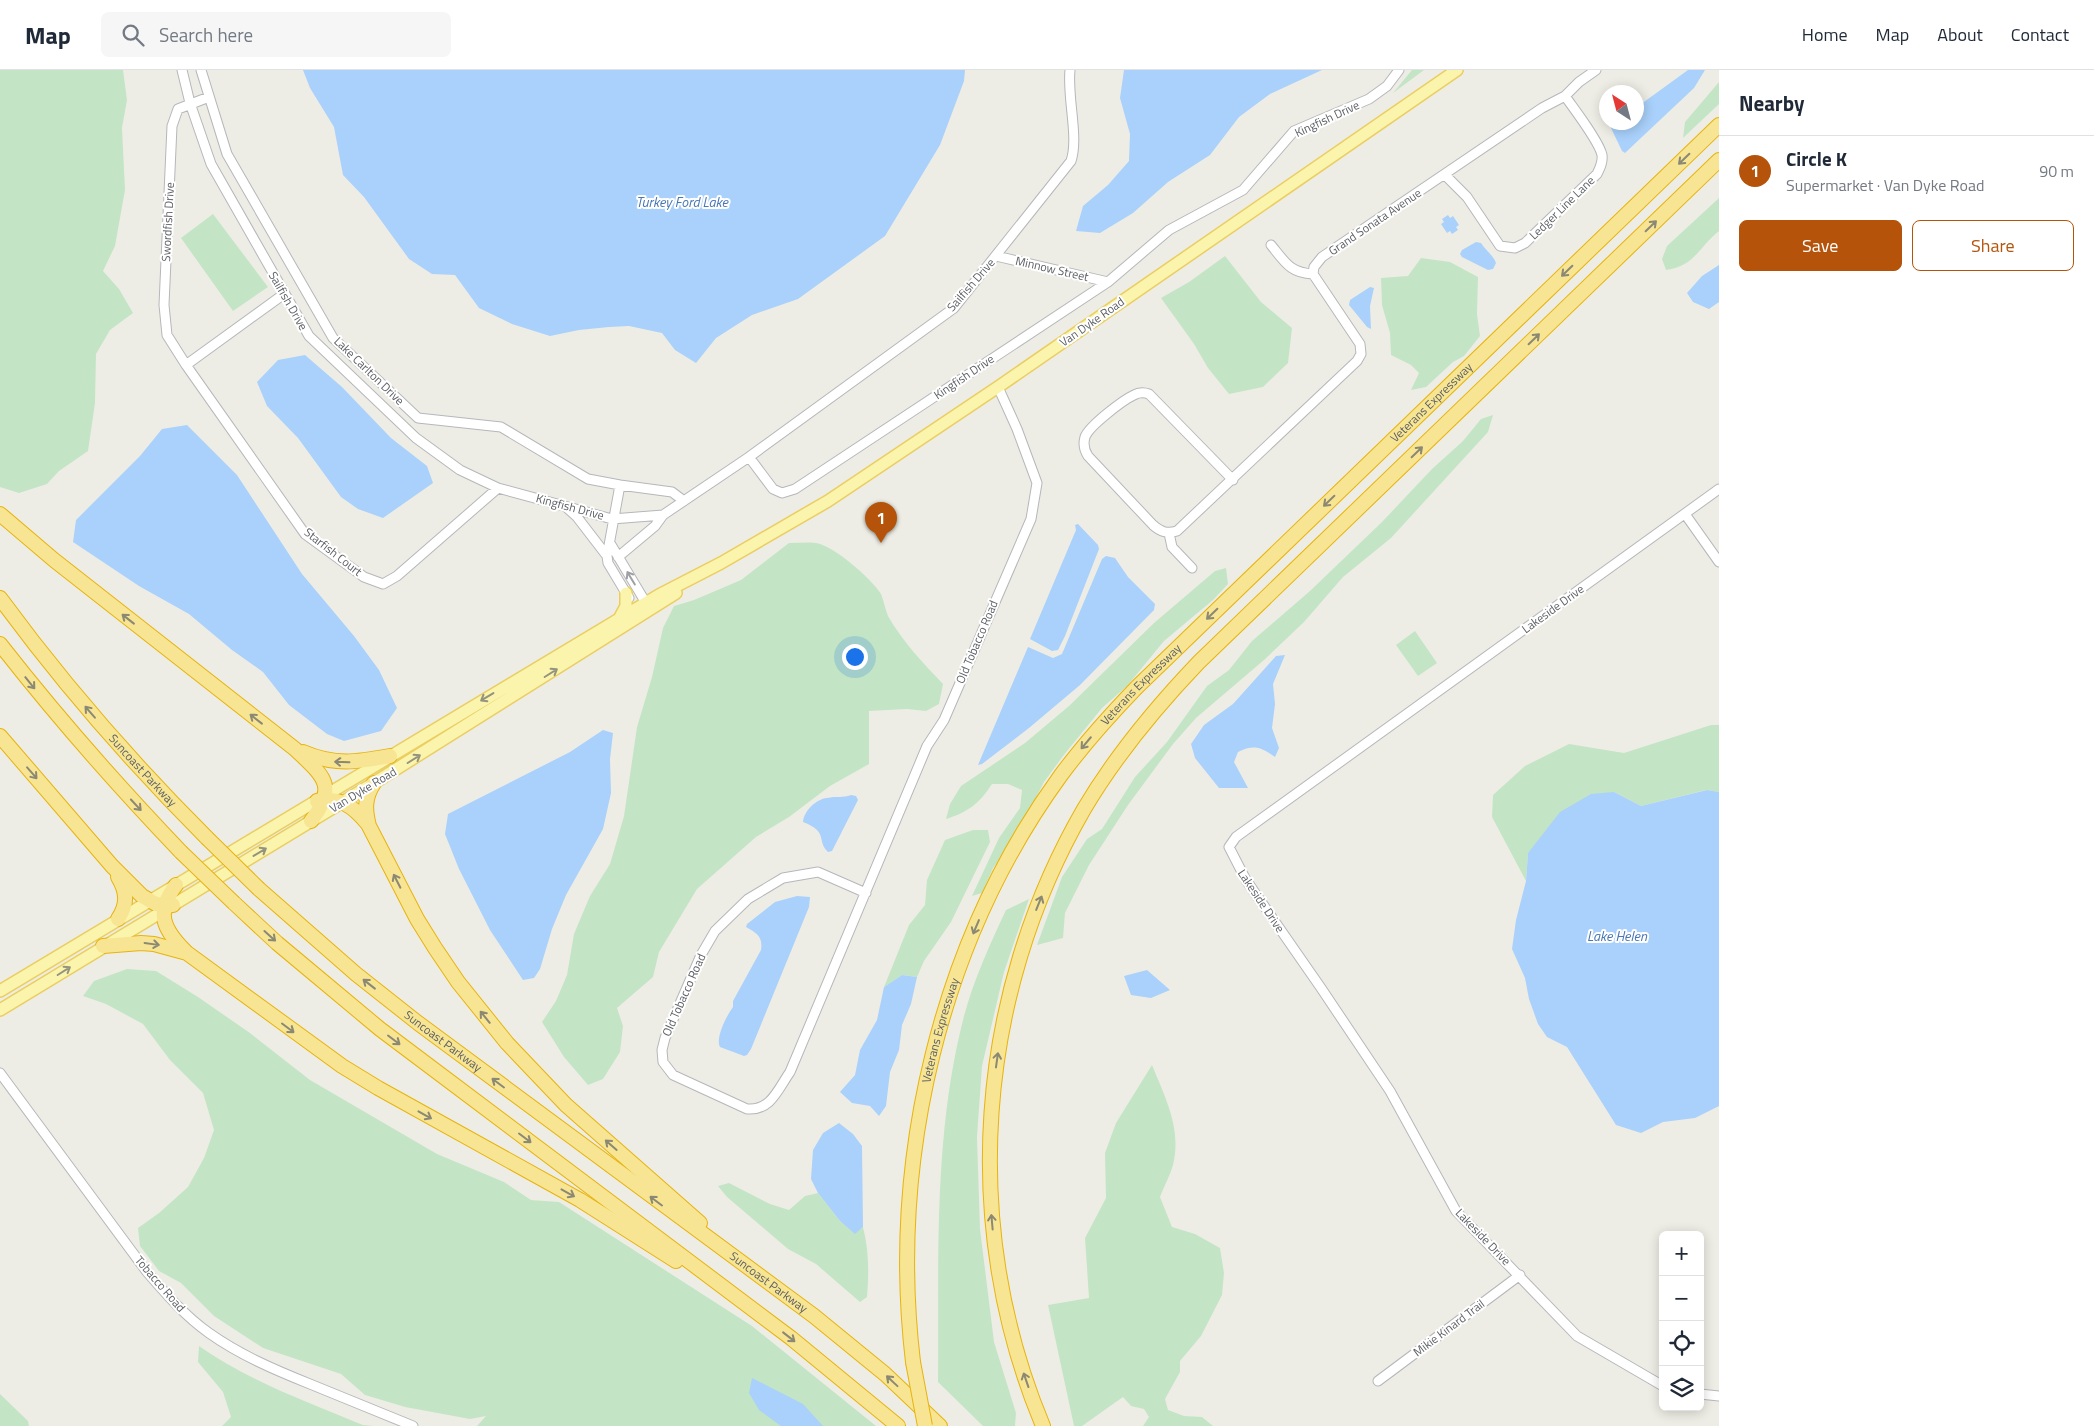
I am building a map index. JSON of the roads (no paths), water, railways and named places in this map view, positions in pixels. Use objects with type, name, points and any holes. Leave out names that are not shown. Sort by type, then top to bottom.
[{"type":"highway","name":"Veterans Expressway","points":[[925,1426],[913,1362],[908,1311],[907,1241],[914,1153],[927,1080],[947,1005],[976,928],[1002,872],[1047,795],[1088,740],[1137,687],[1719,125]]},
{"type":"highway","name":"Veterans Expressway","points":[[1043,1426],[1015,1349],[1001,1286],[991,1208],[989,1125],[998,1052],[1019,958],[1039,903],[1072,831],[1099,786],[1134,735],[1193,668],[1719,160]]},
{"type":"highway","points":[[0,514],[54,560],[295,749],[321,775],[324,781],[322,799],[311,821]]},
{"type":"highway","name":"Suncoast Parkway","points":[[0,598],[67,685],[104,728],[162,792],[259,890],[356,974],[418,1023],[667,1209],[753,1269],[885,1374],[940,1426]]},
{"type":"highway","points":[[0,644],[113,780],[181,852],[284,949],[380,1029],[750,1307],[836,1374],[898,1426]]},
{"type":"highway","points":[[0,736],[112,866],[149,901],[167,906]]},
{"type":"highway","points":[[295,749],[332,762],[356,762],[390,756]]},
{"type":"highway","points":[[374,783],[366,801],[366,812],[370,826],[417,919],[468,996],[507,1044],[566,1104],[753,1269]]},
{"type":"highway","points":[[322,799],[342,802],[355,809],[370,826]]},
{"type":"highway","points":[[112,866],[126,895],[125,906],[118,919]]},
{"type":"highway","points":[[176,885],[167,906],[165,925],[168,932],[187,953],[308,1043],[378,1088],[580,1200],[750,1307]]},
{"type":"highway","points":[[103,946],[147,943],[187,953]]},
{"type":"main road","name":"Van Dyke Road","points":[[0,1010],[167,906],[374,783],[642,609],[828,501],[998,387],[1457,70]]},
{"type":"main road","points":[[620,619],[626,606],[626,593]]},
{"type":"main road","name":"Van Dyke Road","points":[[0,991],[620,619],[642,609]]},
{"type":"street","name":"Sailfish Drive","points":[[182,70],[190,103],[211,164],[309,336],[416,438],[460,470],[498,488]]},
{"type":"street","name":"Lake Carlton Drive","points":[[201,70],[227,154],[333,338],[418,418],[501,427],[588,478],[620,485],[672,492],[684,501]]},
{"type":"street","name":"Sailfish Drive","points":[[749,457],[954,308],[1071,161],[1074,151],[1068,88],[1070,70]]},
{"type":"street","name":"Kingfish Drive","points":[[498,488],[612,519],[663,515],[749,457],[774,489],[782,493],[795,489],[1108,282],[1169,230],[1243,190],[1294,131],[1369,99],[1387,86],[1399,70]]},
{"type":"street","name":"Grand Sonata Avenue","points":[[1313,274],[1314,267],[1322,257],[1542,108],[1565,96],[1579,82],[1596,70]]},
{"type":"street","name":"Ledger Line Lane","points":[[1445,175],[1467,197],[1500,246],[1515,248],[1525,243],[1597,174],[1602,164],[1602,154],[1565,96]]},
{"type":"street","name":"Swordfish Drive","points":[[186,365],[168,335],[164,305],[172,126],[178,109],[209,97]]},
{"type":"street","points":[[1233,480],[1149,394],[1143,392],[1129,397],[1090,428],[1085,437],[1084,444],[1088,456],[1153,525],[1160,531],[1169,533],[1177,531],[1233,480],[1357,362],[1361,354],[1358,339],[1313,274],[1298,273],[1293,270],[1271,246]]},
{"type":"street","name":"Minnow Street","points":[[996,256],[1108,282]]},
{"type":"street","points":[[186,365],[284,294]]},
{"type":"street","name":"Starfish Court","points":[[186,365],[305,534],[364,577],[383,584],[397,576],[498,488]]},
{"type":"street","name":"Old Tobacco Road","points":[[866,892],[818,872],[783,878],[748,899],[725,920],[715,931],[701,955],[665,1038],[662,1050],[663,1062],[673,1075],[747,1109],[757,1110],[766,1107],[790,1072],[866,892],[927,746],[944,720],[1031,519],[1037,483],[1017,429],[998,387]]},
{"type":"street","points":[[620,485],[612,519],[607,556],[608,563],[626,593],[642,609]]},
{"type":"street","name":"Lakeside Drive","points":[[1659,1384],[1578,1336],[1456,1211],[1390,1091],[1246,880],[1229,848],[1236,837],[1719,489]]},
{"type":"street","points":[[564,506],[577,516],[607,556]]},
{"type":"street","points":[[1685,514],[1719,562]]},
{"type":"street","points":[[618,557],[655,526],[663,515]]},
{"type":"street","points":[[1169,533],[1172,547],[1192,568]]},
{"type":"street","points":[[610,543],[642,609]]},
{"type":"street","name":"Tobacco Road","points":[[0,1073],[146,1272],[170,1300],[188,1316],[241,1354],[413,1426]]},
{"type":"street","name":"Mikie Kinard Trail","points":[[1378,1381],[1520,1275]]},
{"type":"street","points":[[1704,1394],[1719,1396]]},
{"type":"water","name":"Turkey Ford Lake","points":[[303,70],[965,70],[964,81],[940,145],[885,236],[798,299],[752,315],[716,338],[696,363],[675,350],[662,333],[629,326],[579,330],[550,336],[512,324],[479,308],[455,275],[432,274],[409,259],[364,197],[343,175],[334,127],[310,88]]},
{"type":"water","points":[[1124,70],[1322,70],[1270,94],[1239,117],[1210,155],[1168,182],[1133,213],[1100,233],[1076,231],[1083,206],[1108,185],[1129,161],[1130,134],[1120,98]]},
{"type":"water","points":[[1688,70],[1705,70],[1694,88],[1625,153],[1622,151],[1612,130],[1644,130],[1644,102]]},
{"type":"water","points":[[1448,215],[1450,218],[1453,216],[1459,225],[1456,227],[1458,230],[1452,234],[1450,231],[1447,233],[1441,224],[1444,222],[1442,219]]},
{"type":"water","points":[[1476,242],[1481,243],[1493,258],[1496,263],[1493,269],[1488,270],[1462,257],[1460,254],[1462,250]]},
{"type":"water","points":[[1719,265],[1719,302],[1709,309],[1693,302],[1687,293],[1702,276]]},
{"type":"water","points":[[1370,287],[1374,288],[1370,306],[1371,329],[1367,327],[1349,305],[1350,300]]},
{"type":"water","points":[[305,355],[342,387],[391,438],[427,466],[433,483],[383,518],[358,509],[341,497],[298,438],[267,406],[257,382],[278,360]]},
{"type":"water","points":[[187,425],[237,475],[302,574],[354,636],[379,670],[397,708],[381,731],[344,741],[327,734],[289,705],[263,672],[232,650],[189,614],[139,586],[73,542],[76,520],[140,456],[162,429]]},
{"type":"water","points":[[1078,524],[1098,545],[1099,549],[1065,636],[1058,650],[1052,651],[1030,639],[1076,530],[1075,525]]},
{"type":"water","points":[[1106,556],[1115,558],[1128,577],[1155,604],[1154,610],[1080,685],[1029,728],[982,764],[978,765],[1028,647],[1053,658],[1062,654],[1102,559]]},
{"type":"water","points":[[1285,655],[1273,684],[1275,704],[1272,728],[1279,748],[1275,757],[1266,751],[1253,747],[1238,752],[1234,762],[1248,788],[1219,788],[1195,758],[1191,744],[1204,725],[1233,704],[1276,656]]},
{"type":"water","points":[[603,730],[613,733],[610,759],[611,793],[603,829],[566,895],[552,929],[540,969],[534,978],[523,980],[490,930],[459,869],[445,834],[448,814],[570,752]]},
{"type":"water","name":"Lake Helen","points":[[1707,790],[1719,792],[1719,1106],[1695,1118],[1663,1122],[1641,1133],[1616,1125],[1567,1047],[1547,1037],[1538,1024],[1529,999],[1525,978],[1512,949],[1516,920],[1526,881],[1528,853],[1560,812],[1591,794],[1614,792],[1641,806]]},
{"type":"water","points":[[856,796],[858,800],[832,851],[828,852],[819,833],[816,829],[803,822],[804,818],[808,810],[815,803],[823,799]]},
{"type":"water","points":[[797,896],[810,897],[809,907],[751,1049],[744,1056],[720,1047],[720,1032],[733,1007],[733,1001],[761,950],[760,939],[756,933],[746,927],[747,924],[775,902]]},
{"type":"water","points":[[1147,970],[1170,990],[1151,998],[1131,995],[1124,976]]},
{"type":"water","points":[[902,975],[917,977],[911,1004],[902,1025],[899,1050],[890,1072],[886,1106],[879,1116],[870,1106],[852,1103],[840,1092],[855,1075],[860,1050],[877,1020],[884,987]]},
{"type":"water","points":[[839,1123],[853,1134],[862,1146],[863,1227],[855,1234],[840,1221],[818,1193],[811,1179],[813,1150],[823,1133]]},
{"type":"water","points":[[752,1378],[803,1404],[823,1426],[781,1426],[759,1410],[749,1393]]},
{"type":"place","name":"Circle K","points":[[881,543]]}]
